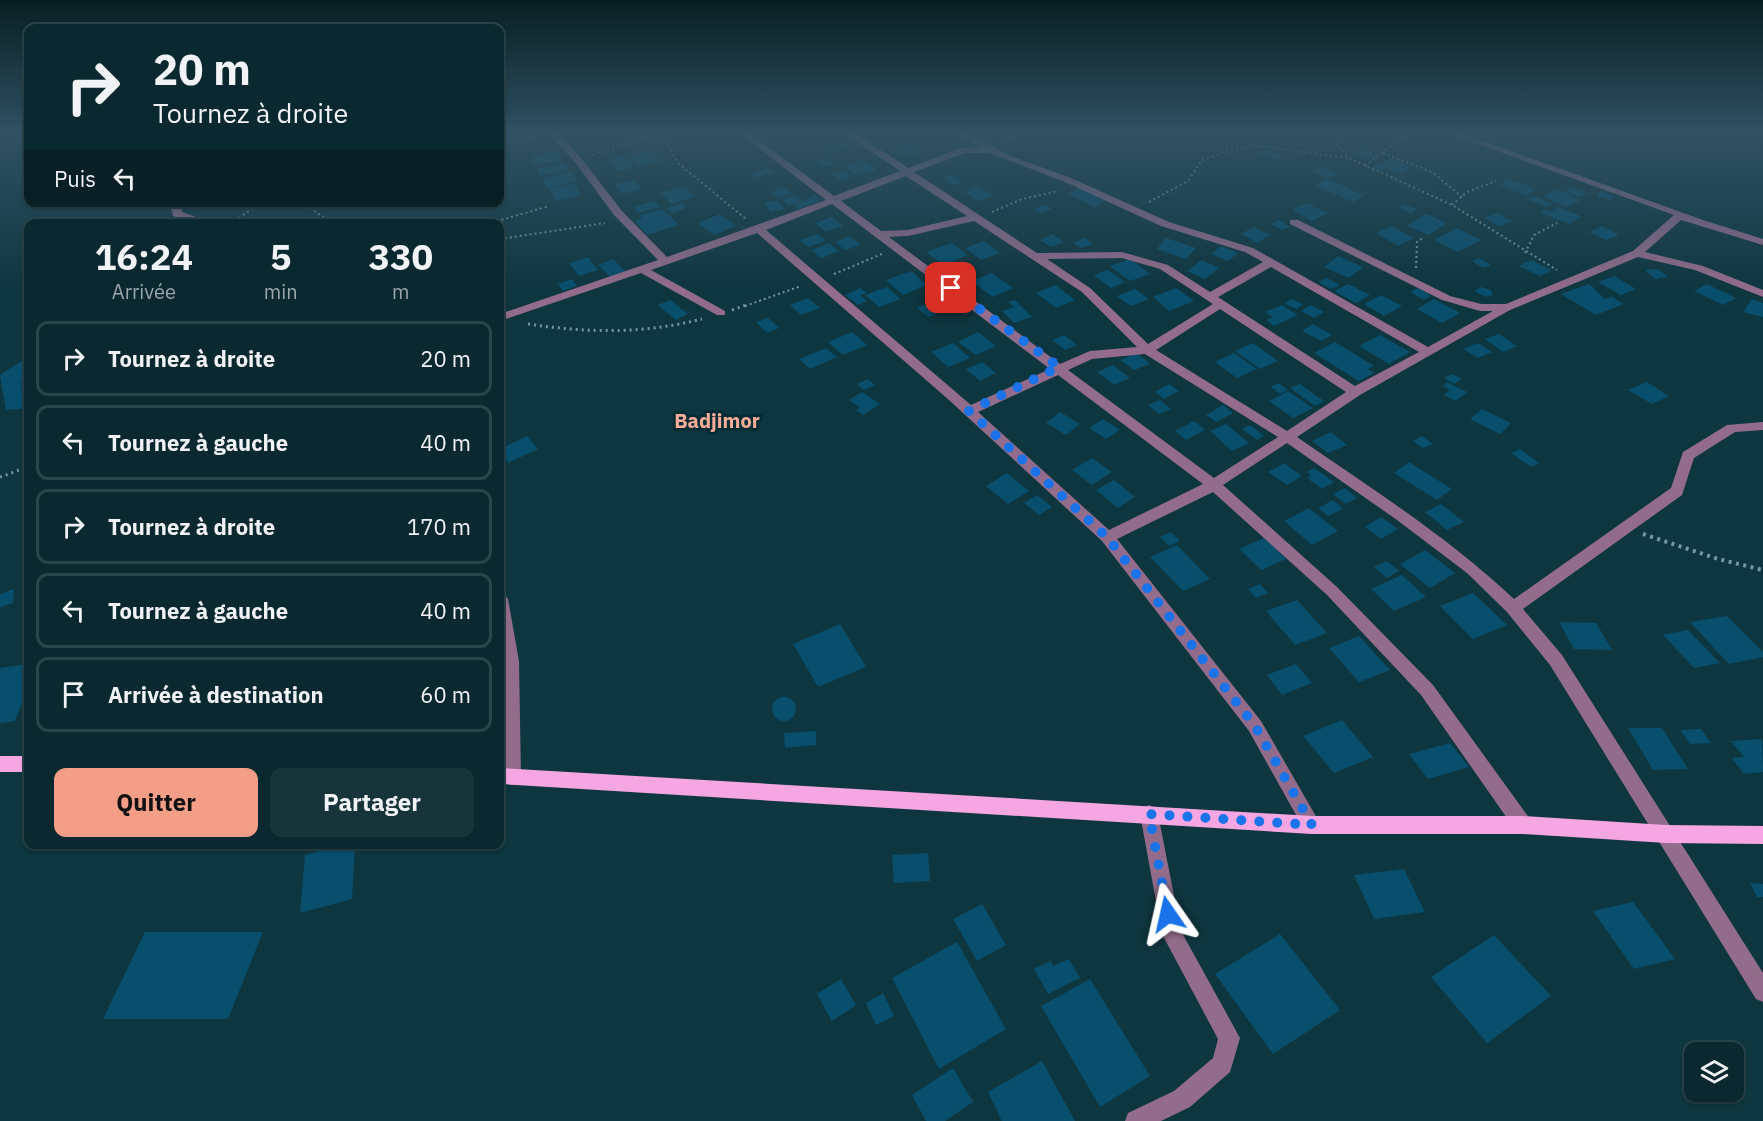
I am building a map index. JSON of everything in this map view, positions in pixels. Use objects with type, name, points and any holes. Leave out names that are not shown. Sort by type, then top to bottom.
[{"type":"main road","points":[[0,764],[24,764]]},
{"type":"main road","points":[[506,777],[1312,825],[1523,825],[1666,834],[1763,835]]},
{"type":"street","points":[[598,185],[625,220],[665,261]]},
{"type":"street","points":[[812,185],[1059,367],[1214,485],[1332,591],[1427,690],[1523,825]]},
{"type":"street","points":[[504,317],[759,229],[874,185]]},
{"type":"street","points":[[927,185],[1086,290],[1147,350],[1286,436],[1455,556],[1513,608],[1556,660],[1763,992]]},
{"type":"street","points":[[1079,185],[1165,224],[1249,250],[1427,351]]},
{"type":"street","points":[[1600,185],[1763,242]]},
{"type":"street","points":[[176,207],[177,214],[194,219]]},
{"type":"street","points":[[878,234],[908,233],[978,217]]},
{"type":"street","points":[[1107,537],[1214,485],[1355,392],[1508,307],[1636,253],[1675,218],[1698,220]]},
{"type":"street","points":[[1294,222],[1446,298],[1480,308],[1508,307]]},
{"type":"street","points":[[759,229],[969,411],[1107,537],[1255,726],[1312,825]]},
{"type":"street","points":[[1636,253],[1699,268],[1763,294]]},
{"type":"street","points":[[1035,256],[1122,255],[1164,267],[1355,392]]},
{"type":"street","points":[[969,411],[1059,367],[1090,355],[1147,350],[1271,262]]},
{"type":"street","points":[[642,269],[721,313]]},
{"type":"street","points":[[1513,608],[1677,491],[1688,456],[1732,428],[1763,426]]},
{"type":"street","points":[[504,622],[511,661],[506,777]]},
{"type":"street","points":[[1136,1121],[1182,1099],[1222,1064],[1229,1038],[1172,934],[1149,814]]},
{"type":"path","points":[[705,185],[759,229]]},
{"type":"path","points":[[978,217],[1022,200],[1050,195],[1073,185]]},
{"type":"path","points":[[1136,210],[1180,185]]},
{"type":"path","points":[[1408,185],[1452,205],[1525,253],[1573,279]]},
{"type":"path","points":[[1448,185],[1462,197]]},
{"type":"path","points":[[1452,205],[1462,197],[1485,185]]},
{"type":"path","points":[[504,220],[549,206]]},
{"type":"path","points":[[238,219],[254,207]]},
{"type":"path","points":[[309,207],[323,217],[333,219]]},
{"type":"path","points":[[504,238],[554,228],[625,220]]},
{"type":"path","points":[[1525,253],[1534,235],[1557,223]]},
{"type":"path","points":[[1415,284],[1417,242],[1424,237]]},
{"type":"path","points":[[0,477],[24,468]]},
{"type":"path","points":[[1626,529],[1718,559],[1763,570]]},
{"type":"building","points":[[575,185],[581,195],[556,201],[549,189]]},
{"type":"building","points":[[616,185],[638,185],[641,189],[622,194]]},
{"type":"building","points":[[1342,185],[1364,195],[1353,202],[1316,186]]},
{"type":"building","points":[[1501,185],[1526,185],[1536,189],[1527,196]]},
{"type":"building","points":[[685,186],[695,197],[671,204],[661,193]]},
{"type":"building","points":[[979,186],[993,196],[978,201],[964,192]]},
{"type":"building","points":[[785,187],[793,194],[778,198],[771,192]]},
{"type":"building","points":[[1080,187],[1107,199],[1095,207],[1068,194]]},
{"type":"building","points":[[1572,187],[1586,192],[1580,197],[1566,192]]},
{"type":"building","points":[[1556,189],[1581,200],[1568,207],[1543,197]]},
{"type":"building","points":[[1601,191],[1615,196],[1610,200],[1596,196]]},
{"type":"building","points":[[796,195],[803,201],[789,206],[781,199]]},
{"type":"building","points":[[815,195],[822,200],[798,209],[794,206]]},
{"type":"building","points":[[1534,196],[1552,204],[1547,207],[1529,200]]},
{"type":"building","points":[[778,200],[785,209],[771,212],[764,203]]},
{"type":"building","points":[[655,201],[660,207],[638,213],[633,207]]},
{"type":"building","points":[[682,203],[686,208],[672,213],[667,208]]},
{"type":"building","points":[[1307,203],[1327,213],[1312,221],[1292,210]]},
{"type":"building","points":[[1403,204],[1417,209],[1411,213],[1398,208]]},
{"type":"building","points":[[1045,205],[1052,209],[1040,213],[1033,209]]},
{"type":"building","points":[[1557,207],[1581,216],[1570,224],[1540,213],[1544,209],[1551,212]]},
{"type":"building","points":[[663,209],[679,225],[647,235],[635,221],[642,218],[640,215]]},
{"type":"building","points":[[1497,213],[1512,221],[1499,226],[1484,218]]},
{"type":"building","points":[[720,214],[736,226],[714,235],[698,223]]},
{"type":"building","points":[[1426,214],[1447,223],[1428,235],[1407,226]]},
{"type":"building","points":[[832,217],[843,226],[826,232],[815,223]]},
{"type":"building","points":[[1279,220],[1290,227],[1282,230],[1271,224]]},
{"type":"building","points":[[1391,226],[1414,238],[1398,246],[1376,233]]},
{"type":"building","points":[[1602,226],[1619,235],[1606,240],[1589,232]]},
{"type":"building","points":[[1254,227],[1270,235],[1257,243],[1241,234]]},
{"type":"building","points":[[1457,228],[1481,240],[1458,252],[1434,240]]},
{"type":"building","points":[[818,234],[826,241],[808,247],[800,240]]},
{"type":"building","points":[[1052,234],[1064,242],[1051,247],[1040,240]]},
{"type":"building","points":[[850,236],[860,245],[845,250],[835,242]]},
{"type":"building","points":[[1085,238],[1093,244],[1081,248],[1073,243]]},
{"type":"building","points":[[1166,238],[1196,248],[1186,259],[1157,249]]},
{"type":"building","points":[[984,241],[1000,253],[981,260],[965,248]]},
{"type":"building","points":[[829,243],[839,251],[821,258],[811,250]]},
{"type":"building","points":[[952,243],[968,255],[943,265],[926,252]]},
{"type":"building","points":[[1221,246],[1238,253],[1228,261],[1211,254]]},
{"type":"building","points":[[1338,256],[1363,267],[1349,278],[1324,267]]},
{"type":"building","points":[[588,257],[598,270],[579,276],[569,263]]},
{"type":"building","points":[[1479,258],[1491,265],[1483,268],[1472,261]]},
{"type":"building","points":[[613,259],[625,271],[610,277],[598,265]]},
{"type":"building","points":[[1130,259],[1150,274],[1130,281],[1110,266]]},
{"type":"building","points":[[1202,260],[1219,268],[1205,279],[1187,271]]},
{"type":"building","points":[[1531,260],[1552,270],[1540,276],[1519,266]]},
{"type":"building","points":[[1658,269],[1668,277],[1655,279],[1645,270]]},
{"type":"building","points":[[1108,270],[1125,282],[1111,288],[1094,275]]},
{"type":"building","points":[[911,271],[927,285],[903,295],[886,280]]},
{"type":"building","points":[[992,273],[1013,288],[993,297],[972,281]]},
{"type":"building","points":[[1614,276],[1636,289],[1621,295],[1598,282]]},
{"type":"building","points":[[1327,278],[1340,285],[1331,289],[1318,282]]},
{"type":"building","points":[[572,279],[577,286],[563,291],[558,284]]},
{"type":"building","points":[[1348,284],[1370,295],[1356,303],[1334,291]]},
{"type":"building","points":[[1589,284],[1605,299],[1612,297],[1624,304],[1596,315],[1561,294]]},
{"type":"building","points":[[1707,284],[1736,298],[1723,305],[1694,291]]},
{"type":"building","points":[[1055,285],[1075,300],[1056,308],[1036,293]]},
{"type":"building","points":[[887,287],[901,299],[879,307],[865,295]]},
{"type":"building","points":[[1481,287],[1491,290],[1493,295],[1486,297],[1474,291]]},
{"type":"building","points":[[860,288],[867,293],[860,295],[867,301],[858,305],[845,295]]},
{"type":"building","points":[[1176,288],[1194,301],[1169,311],[1153,297]]},
{"type":"building","points":[[1418,288],[1431,296],[1424,300],[1410,292]]},
{"type":"building","points":[[1135,289],[1149,299],[1131,306],[1117,296]]},
{"type":"building","points":[[1381,295],[1402,306],[1384,316],[1364,304]]},
{"type":"building","points":[[808,298],[820,308],[801,315],[790,305]]},
{"type":"building","points":[[1291,299],[1303,304],[1297,309],[1285,304]]},
{"type":"building","points":[[1434,299],[1460,313],[1442,323],[1417,309]]},
{"type":"building","points":[[1752,299],[1763,303],[1763,317],[1743,312]]},
{"type":"building","points":[[670,300],[688,314],[676,320],[658,305]]},
{"type":"building","points":[[1015,300],[1032,317],[1014,323],[1002,311],[1014,307],[1008,302]]},
{"type":"building","points":[[931,302],[942,311],[929,317],[917,308]]},
{"type":"building","points":[[1282,305],[1298,315],[1274,326],[1266,320],[1273,317],[1265,312]]},
{"type":"building","points":[[1311,305],[1324,312],[1314,318],[1301,311]]},
{"type":"building","points":[[768,318],[779,328],[767,333],[756,322]]},
{"type":"building","points":[[1313,324],[1332,335],[1321,341],[1302,331]]},
{"type":"building","points":[[852,332],[867,345],[843,355],[828,342]]},
{"type":"building","points":[[978,332],[996,346],[976,355],[958,342]]},
{"type":"building","points":[[1499,334],[1517,346],[1503,352],[1485,339]]},
{"type":"building","points":[[1064,335],[1077,345],[1065,350],[1052,340]]},
{"type":"building","points":[[1380,335],[1410,352],[1389,364],[1359,346]]},
{"type":"building","points":[[1335,342],[1374,366],[1368,369],[1374,373],[1359,381],[1314,353]]},
{"type":"building","points":[[953,343],[970,358],[948,367],[931,352]]},
{"type":"building","points":[[1253,343],[1278,361],[1260,369],[1235,351]]},
{"type":"building","points":[[1478,343],[1492,352],[1478,358],[1463,349]]},
{"type":"building","points":[[826,348],[837,357],[810,369],[799,359]]},
{"type":"building","points":[[1137,353],[1150,364],[1134,370],[1120,360]]},
{"type":"building","points":[[1234,353],[1257,369],[1237,378],[1215,362]]},
{"type":"building","points":[[24,360],[24,379],[21,382],[22,392],[24,392],[24,408],[6,410],[0,375]]},
{"type":"building","points":[[982,362],[996,373],[980,381],[966,369]]},
{"type":"building","points":[[1113,365],[1130,378],[1114,385],[1097,372]]},
{"type":"building","points":[[1452,374],[1462,379],[1454,384],[1444,378]]},
{"type":"building","points":[[868,379],[875,385],[864,390],[857,384]]},
{"type":"building","points":[[1447,382],[1467,392],[1456,401],[1444,395],[1450,390],[1443,386]]},
{"type":"building","points":[[1647,382],[1669,396],[1652,404],[1628,390]]},
{"type":"building","points":[[1279,383],[1288,390],[1280,394],[1271,387]]},
{"type":"building","points":[[1169,384],[1179,391],[1164,399],[1155,392]]},
{"type":"building","points":[[1300,384],[1324,401],[1315,406],[1290,388]]},
{"type":"building","points":[[1288,391],[1313,408],[1293,418],[1269,401]]},
{"type":"building","points":[[862,392],[880,404],[863,415],[856,410],[860,408],[849,400]]},
{"type":"building","points":[[1160,400],[1171,409],[1159,414],[1148,405]]},
{"type":"building","points":[[1223,405],[1233,413],[1216,422],[1206,415]]},
{"type":"building","points":[[1482,409],[1511,423],[1500,434],[1470,419]]},
{"type":"building","points":[[1060,412],[1080,424],[1066,435],[1046,423]]},
{"type":"building","points":[[1103,419],[1120,430],[1106,439],[1089,428]]},
{"type":"building","points":[[1194,421],[1205,430],[1186,440],[1175,431]]},
{"type":"building","points":[[1226,424],[1249,443],[1232,451],[1210,431]]},
{"type":"building","points":[[1250,425],[1264,436],[1257,440],[1242,429]]},
{"type":"building","points":[[1331,432],[1347,445],[1328,453],[1312,441]]},
{"type":"building","points":[[527,436],[538,449],[508,463],[504,456],[504,447]]},
{"type":"building","points":[[1422,436],[1433,444],[1423,448],[1413,441]]},
{"type":"building","points":[[1520,449],[1539,463],[1531,467],[1511,453]]},
{"type":"building","points":[[1092,458],[1112,472],[1092,485],[1072,470]]},
{"type":"building","points":[[1409,462],[1452,489],[1437,500],[1394,473]]},
{"type":"building","points":[[1284,463],[1302,476],[1287,485],[1268,472]]},
{"type":"building","points":[[1314,468],[1334,482],[1322,489],[1307,478],[1311,475],[1307,472]]},
{"type":"building","points":[[1007,473],[1029,491],[1008,504],[986,486]]},
{"type":"building","points":[[1114,480],[1135,497],[1118,508],[1096,490]]},
{"type":"building","points":[[1345,488],[1357,498],[1346,504],[1333,494]]},
{"type":"building","points":[[1037,495],[1052,507],[1039,515],[1024,503]]},
{"type":"building","points":[[1333,500],[1343,509],[1328,516],[1318,508]]},
{"type":"building","points":[[1441,504],[1464,522],[1447,530],[1425,512]]},
{"type":"building","points":[[1309,508],[1338,531],[1312,545],[1284,521]]},
{"type":"building","points":[[1381,517],[1398,529],[1381,539],[1365,527]]},
{"type":"building","points":[[1171,532],[1180,541],[1169,546],[1160,537]]},
{"type":"building","points":[[1264,538],[1286,559],[1261,570],[1239,549]]},
{"type":"building","points":[[1177,545],[1210,579],[1183,591],[1150,557]]},
{"type":"building","points":[[1425,550],[1455,573],[1430,588],[1400,564]]},
{"type":"building","points":[[1387,561],[1399,571],[1387,578],[1374,567]]},
{"type":"building","points":[[1402,575],[1426,597],[1394,611],[1371,589]]},
{"type":"building","points":[[1260,584],[1268,593],[1256,598],[1248,589]]},
{"type":"building","points":[[14,589],[13,603],[0,607],[0,594]]},
{"type":"building","points":[[1473,593],[1507,625],[1473,639],[1440,606]]},
{"type":"building","points":[[1297,600],[1327,633],[1295,645],[1266,611]]},
{"type":"building","points":[[1727,616],[1763,652],[1763,657],[1729,664],[1690,622]]},
{"type":"building","points":[[1559,622],[1596,623],[1612,650],[1574,649]]},
{"type":"building","points":[[840,624],[866,667],[818,687],[793,644]]},
{"type":"building","points":[[1688,630],[1720,663],[1694,668],[1663,635]]},
{"type":"building","points":[[1359,636],[1390,670],[1359,682],[1329,648]]},
{"type":"building","points":[[1296,664],[1312,683],[1282,695],[1267,675]]},
{"type":"building","points":[[24,665],[24,698],[15,721],[0,723],[0,668]]},
{"type":"building","points":[[784,697],[793,700],[796,709],[793,718],[784,721],[775,718],[772,709],[775,700]]},
{"type":"building","points":[[1342,720],[1373,757],[1334,773],[1303,736]]},
{"type":"building","points":[[1628,728],[1662,728],[1688,769],[1653,770]]},
{"type":"building","points":[[1701,729],[1711,743],[1690,744],[1680,730]]},
{"type":"building","points":[[816,731],[816,745],[785,748],[784,733]]},
{"type":"building","points":[[1762,739],[1763,772],[1744,774],[1732,758],[1744,757],[1731,741]]},
{"type":"building","points":[[1450,743],[1469,767],[1428,779],[1409,754]]},
{"type":"building","points":[[326,849],[355,849],[352,899],[300,913],[305,855]]},
{"type":"building","points":[[928,853],[930,881],[894,883],[892,855]]},
{"type":"building","points":[[1404,869],[1425,912],[1374,919],[1354,875]]},
{"type":"building","points":[[1750,883],[1763,884],[1763,897],[1757,897]]},
{"type":"building","points":[[1633,902],[1675,959],[1634,969],[1593,911]]},
{"type":"building","points":[[982,904],[1006,945],[977,961],[953,919]]},
{"type":"building","points":[[145,932],[263,932],[228,1019],[103,1019]]},
{"type":"building","points":[[1280,934],[1340,1010],[1273,1054],[1215,974]]},
{"type":"building","points":[[1494,935],[1551,996],[1487,1043],[1431,977]]},
{"type":"building","points":[[957,942],[1006,1029],[939,1069],[892,978]]},
{"type":"building","points":[[1069,959],[1080,978],[1048,994],[1034,969],[1051,961],[1053,966]]},
{"type":"building","points":[[841,979],[856,1005],[832,1021],[817,994]]},
{"type":"building","points":[[1090,979],[1150,1076],[1100,1107],[1041,1006]]},
{"type":"building","points":[[883,993],[894,1016],[876,1025],[866,1003]]},
{"type":"building","points":[[1042,1061],[1075,1121],[1002,1121],[988,1092]]},
{"type":"building","points":[[953,1068],[973,1102],[945,1121],[926,1121],[912,1095]]},
{"type":"district","name":"Badjimor","points":[[717,420]]},
{"type":"route","points":[[951,288],[1059,367],[969,411],[1107,537],[1255,726],[1312,825],[1149,814],[1168,914]]}]
